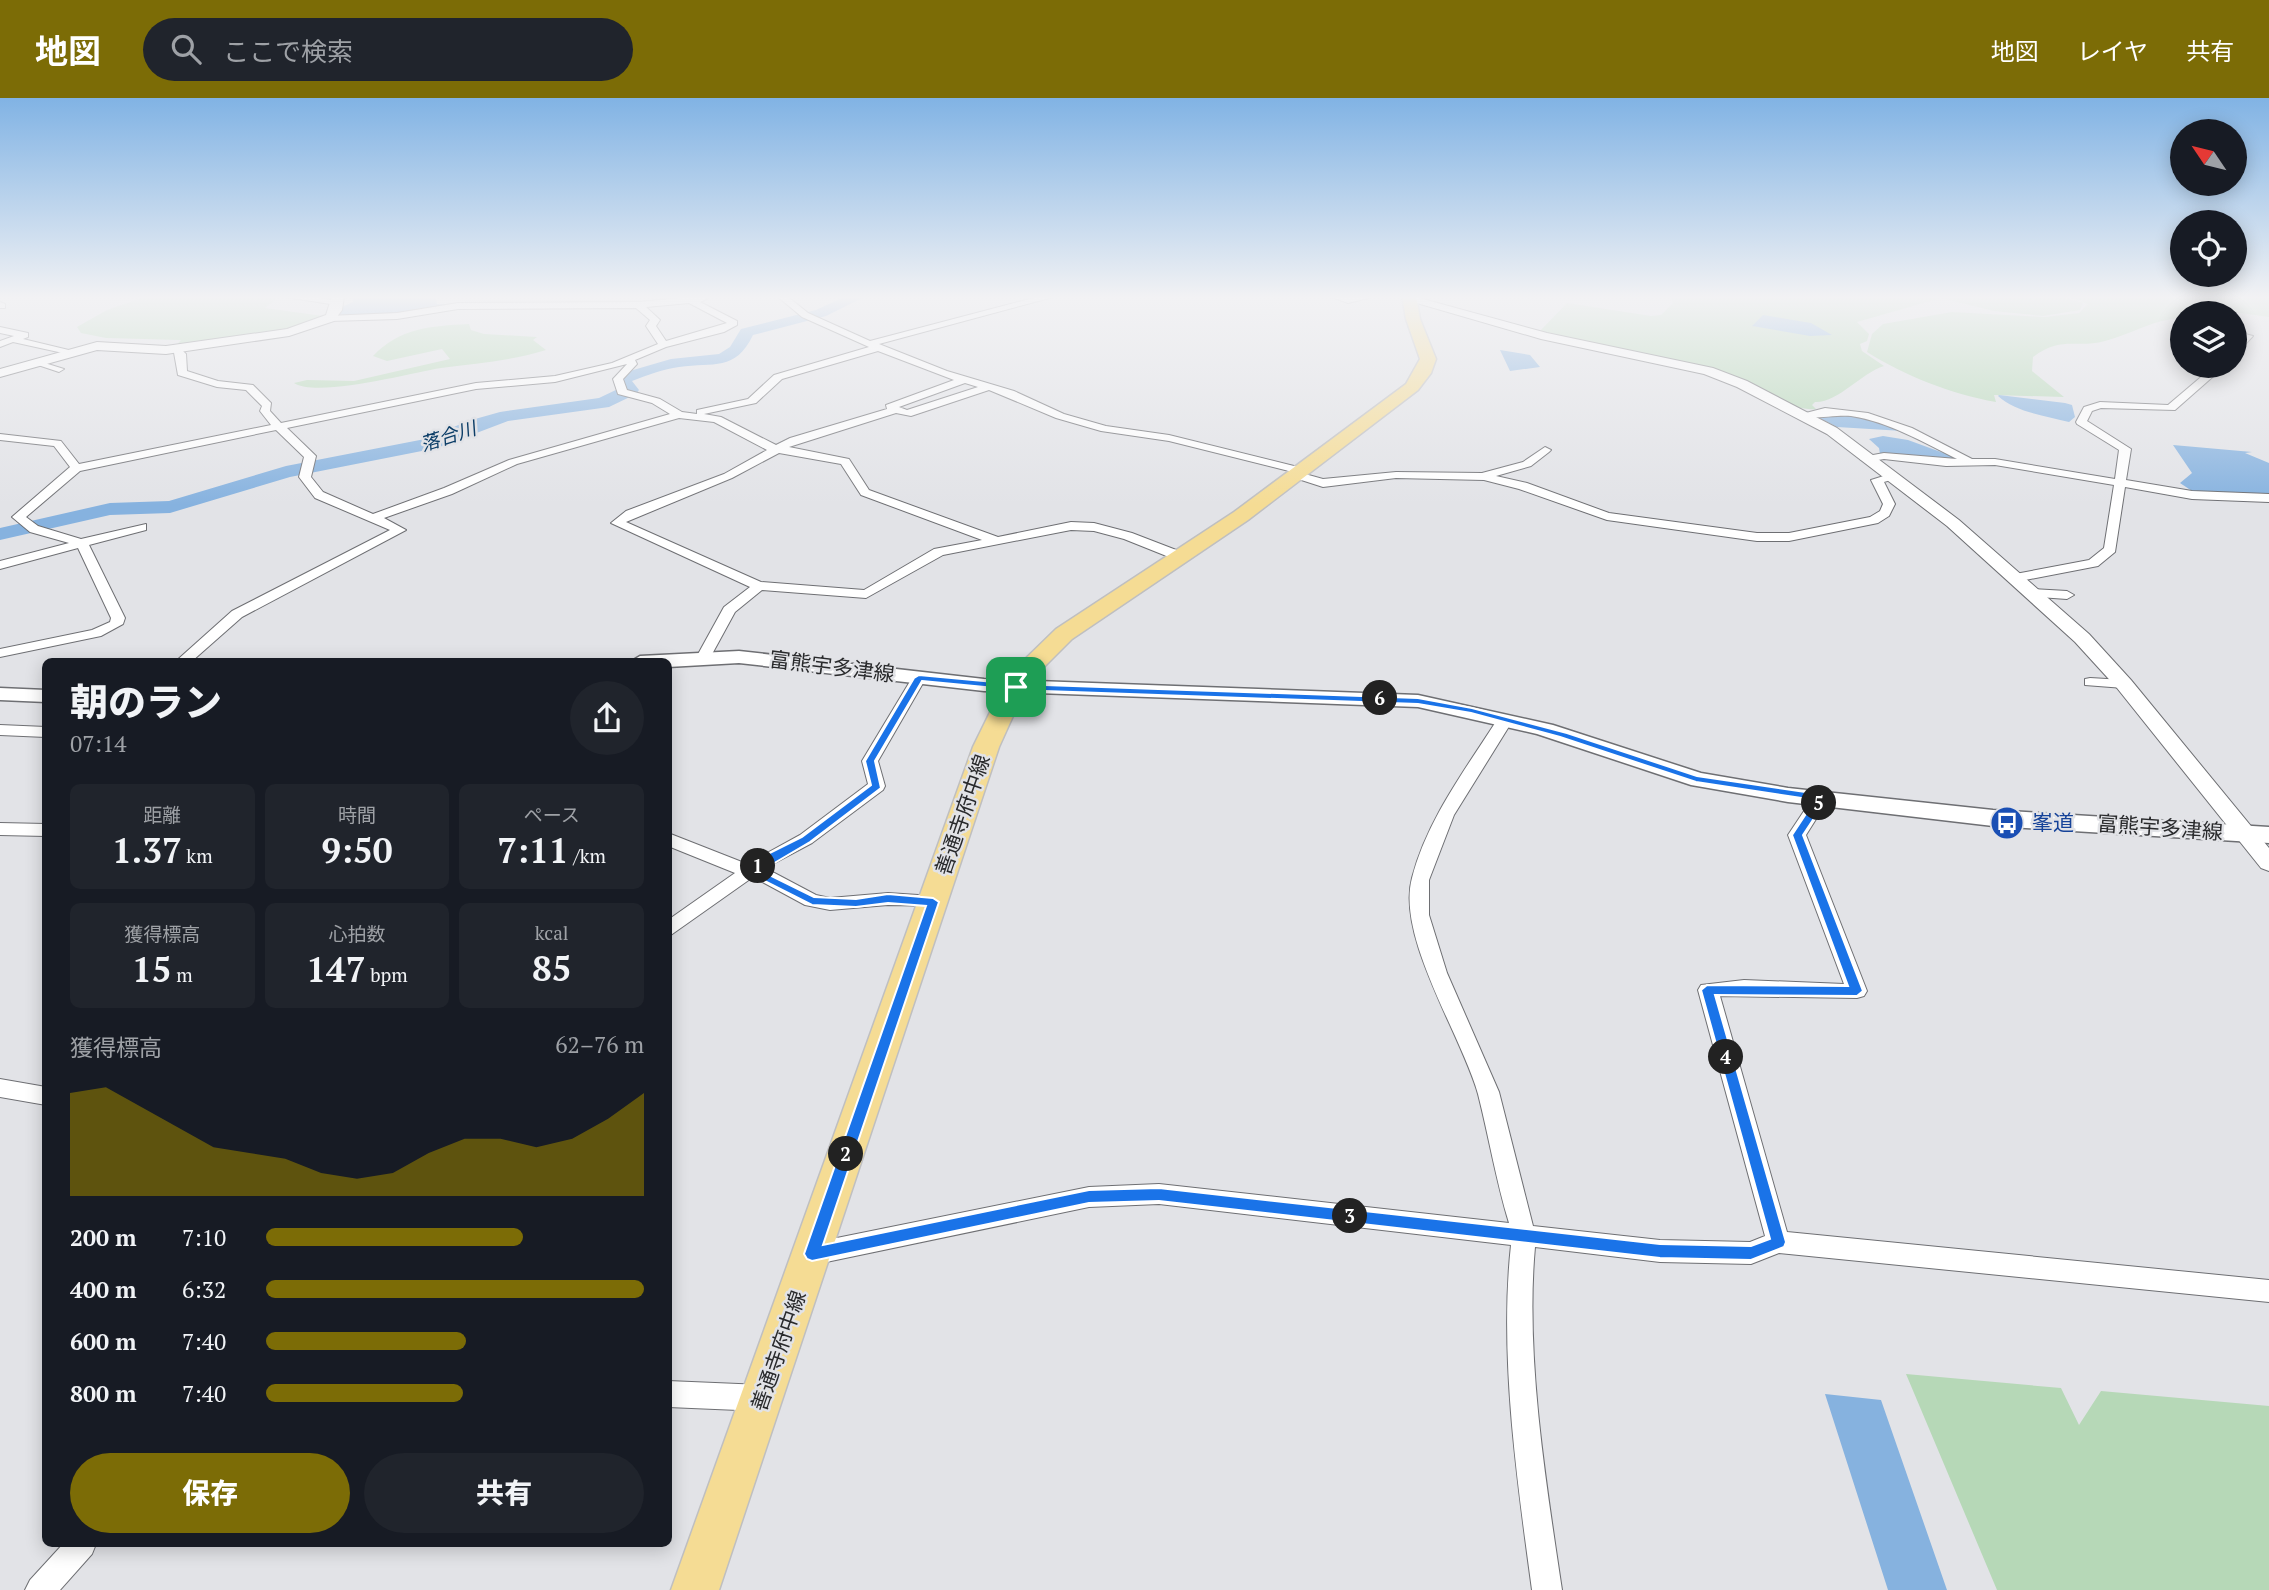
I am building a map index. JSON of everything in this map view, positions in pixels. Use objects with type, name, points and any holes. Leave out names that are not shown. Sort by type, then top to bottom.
[{"type":"main road","name":"善通寺府中線","points":[[695,1590],[994,728],[1016,687],[1029,668],[1064,634],[1299,473],[1398,400],[1423,373],[1426,366]]},
{"type":"main road","name":"富熊宇多津線","points":[[672,659],[704,656],[769,659],[1016,687],[1418,701],[1564,735],[1696,779],[2004,818],[2269,835]]},
{"type":"main road","points":[[0,694],[42,695]]},
{"type":"street","points":[[0,373],[25,366]]},
{"type":"street","points":[[49,366],[59,369]]},
{"type":"street","points":[[182,366],[182,373],[217,384],[249,387],[267,405],[265,411],[278,426],[306,449],[310,456],[305,477],[313,491],[400,530],[237,614],[187,658]]},
{"type":"street","points":[[0,653],[96,633],[116,624],[118,618],[79,544],[32,527],[18,517],[76,468],[476,386],[555,379],[604,366]]},
{"type":"street","points":[[631,366],[618,380],[624,393],[656,401],[683,415],[717,419],[767,447],[845,461],[865,492],[995,540]]},
{"type":"street","points":[[376,517],[522,459],[683,415],[752,401],[778,377],[813,366]]},
{"type":"street","points":[[928,366],[991,386],[1060,416],[1105,429],[1169,438],[1299,473],[1323,483],[1396,475],[1484,477],[1523,486],[1607,516],[1774,538],[1874,520],[1885,513],[1889,504],[1877,480],[1890,477]]},
{"type":"street","points":[[1682,366],[1707,371],[1742,384],[1832,431],[1953,523],[2082,638],[2124,684],[2269,863]]},
{"type":"street","points":[[2015,578],[2093,563],[2110,549],[2125,449],[2081,422],[2088,410],[2100,405],[2171,408],[2206,378]]},
{"type":"street","points":[[965,379],[890,407],[907,414],[991,386]]},
{"type":"street","points":[[896,410],[778,447],[728,476],[630,514],[617,523],[759,586],[866,594],[939,552],[1083,525],[1128,536],[1179,555]]},
{"type":"street","points":[[1803,415],[1827,411],[1884,419],[1968,461]]},
{"type":"street","points":[[0,437],[57,443],[76,468]]},
{"type":"street","points":[[1484,477],[1527,464],[1545,450]]},
{"type":"street","points":[[1866,459],[1884,456],[1946,463],[1968,461],[2192,495],[2269,498]]},
{"type":"street","points":[[0,565],[142,527]]},
{"type":"street","points":[[704,656],[729,610],[759,586]]},
{"type":"street","points":[[2032,593],[2067,595]]},
{"type":"street","points":[[672,927],[753,872],[762,862],[806,839],[877,786],[870,761],[919,678]]},
{"type":"street","points":[[2090,682],[2124,684]]},
{"type":"street","points":[[1506,720],[1445,815],[1420,880],[1420,915],[1437,973],[1488,1092],[1508,1181],[1524,1236],[1520,1286],[1522,1359],[1535,1506],[1548,1590]]},
{"type":"street","points":[[0,730],[42,732]]},
{"type":"street","points":[[1779,1242],[1707,990],[1857,991],[1797,835],[1822,797]]},
{"type":"street","points":[[0,829],[42,830]]},
{"type":"street","points":[[672,841],[731,866],[753,872],[812,901],[856,903],[888,898],[933,902]]},
{"type":"street","points":[[0,1087],[42,1095]]},
{"type":"street","points":[[812,1254],[1089,1197],[1159,1194],[1660,1251],[1751,1253],[1779,1242],[2269,1291]]},
{"type":"street","points":[[672,1394],[762,1398]]},
{"type":"street","points":[[40,1590],[79,1547]]},
{"type":"green space","points":[[421,366],[458,366],[343,386],[306,387],[294,383],[307,380],[354,381]]},
{"type":"green space","points":[[1694,366],[1884,366],[1832,398],[1815,402],[1812,405],[1816,409],[1785,403]]},
{"type":"green space","points":[[1891,366],[2032,366],[2032,371],[2064,397],[1994,395],[1996,402],[1929,383]]},
{"type":"green space","points":[[1906,1374],[2061,1388],[2079,1425],[2101,1391],[2269,1406],[2269,1590],[1997,1590]]},
{"type":"water","points":[[1507,366],[1540,367],[1510,371]]},
{"type":"water","points":[[1999,395],[2072,405],[2075,417],[2069,422],[2031,413],[2013,406]]},
{"type":"water","points":[[1843,415],[1877,419],[1903,431],[1837,427],[1816,416]]},
{"type":"water","points":[[1883,436],[1908,440],[1960,459],[1916,459],[1880,454],[1879,448],[1869,439]]},
{"type":"water","points":[[2173,445],[2252,452],[2245,453],[2269,463],[2269,496],[2195,493],[2180,483],[2192,473]]},
{"type":"water","points":[[1825,1394],[1881,1400],[1947,1590],[1888,1590]]},
{"type":"waterway","name":"落合川","points":[[0,534],[110,509],[170,507],[286,472],[430,444],[474,425],[506,416],[603,403],[630,390],[622,379],[664,366]]},
{"type":"place","name":"峯道","points":[[2007,823]]},
{"type":"route","points":[[919,678],[1016,687],[1418,701],[1472,710],[1564,735],[1696,779],[1822,797],[1797,835],[1857,991],[1814,993],[1725,988],[1707,990],[1779,1242],[1751,1253],[1660,1251],[1159,1194],[1089,1197],[812,1254],[933,902],[888,898],[856,903],[830,904],[812,901],[760,873],[753,872],[762,862],[806,839],[877,786],[870,761],[919,678]]}]
